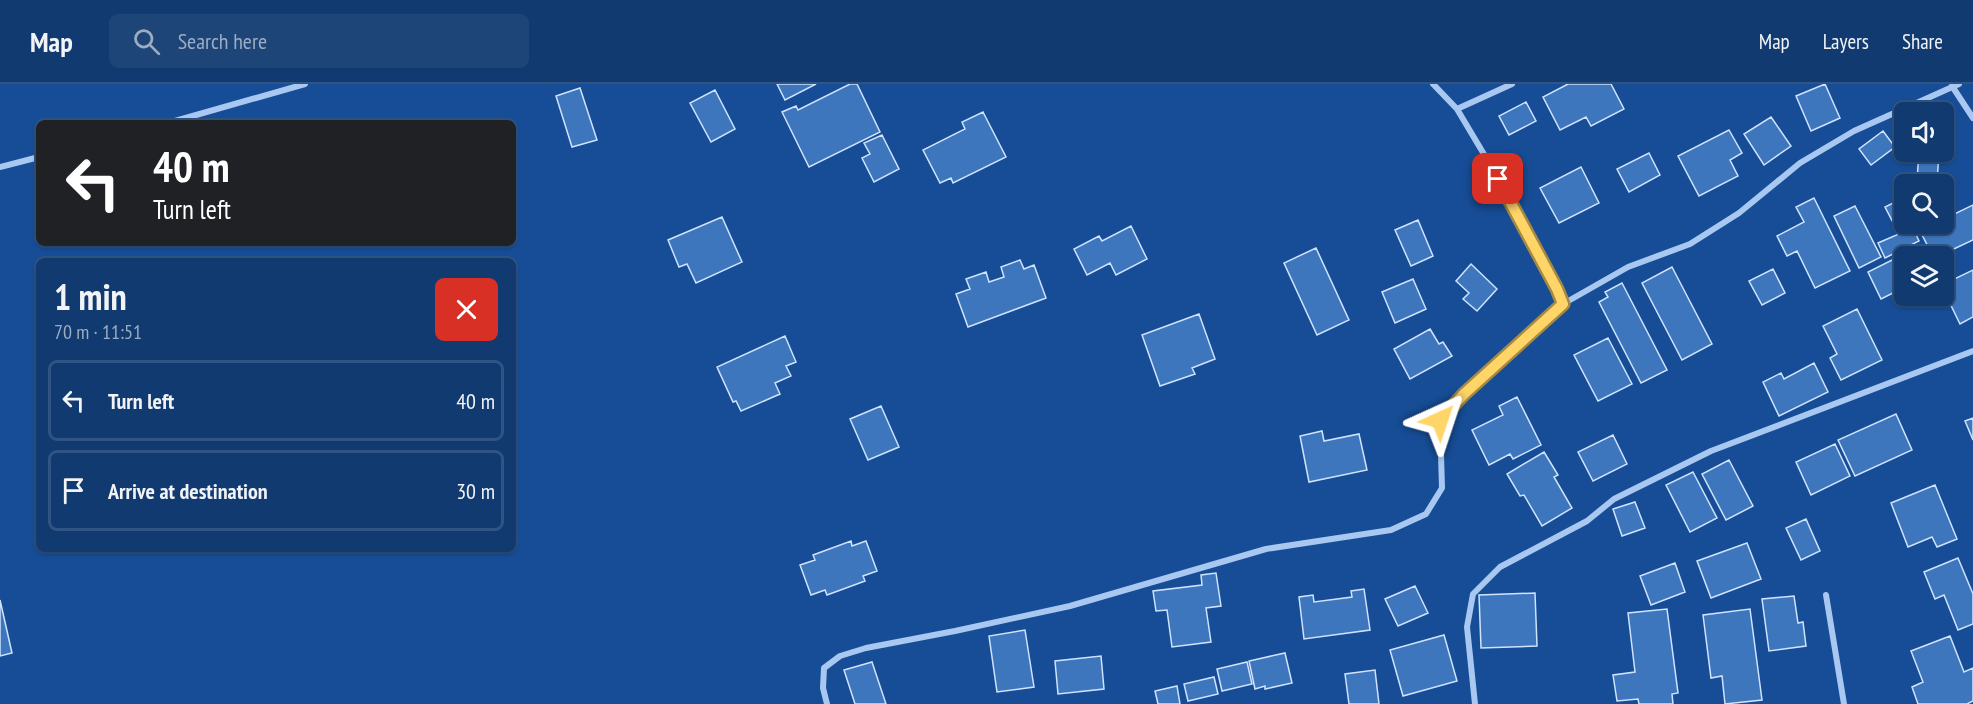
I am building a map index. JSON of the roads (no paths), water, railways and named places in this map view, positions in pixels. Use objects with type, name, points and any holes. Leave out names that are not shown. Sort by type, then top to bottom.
[{"type":"street","points":[[179,120],[305,84]]},
{"type":"street","points":[[1433,84],[1457,109],[1493,171],[1563,304]]},
{"type":"street","points":[[1457,109],[1512,84]]},
{"type":"street","points":[[827,704],[823,688],[824,668],[840,656],[866,648],[1070,606],[1266,549],[1391,530],[1426,514],[1442,488],[1440,420],[1464,394],[1563,304],[1628,267],[1690,244],[1739,213],[1800,163],[1854,131],[1956,85],[1973,118]]},
{"type":"street","points":[[0,167],[36,158]]},
{"type":"street","points":[[1475,704],[1467,627],[1473,594],[1500,567],[1587,521],[1614,499],[1711,451],[1973,351]]},
{"type":"street","points":[[1826,595],[1844,704]]}]
